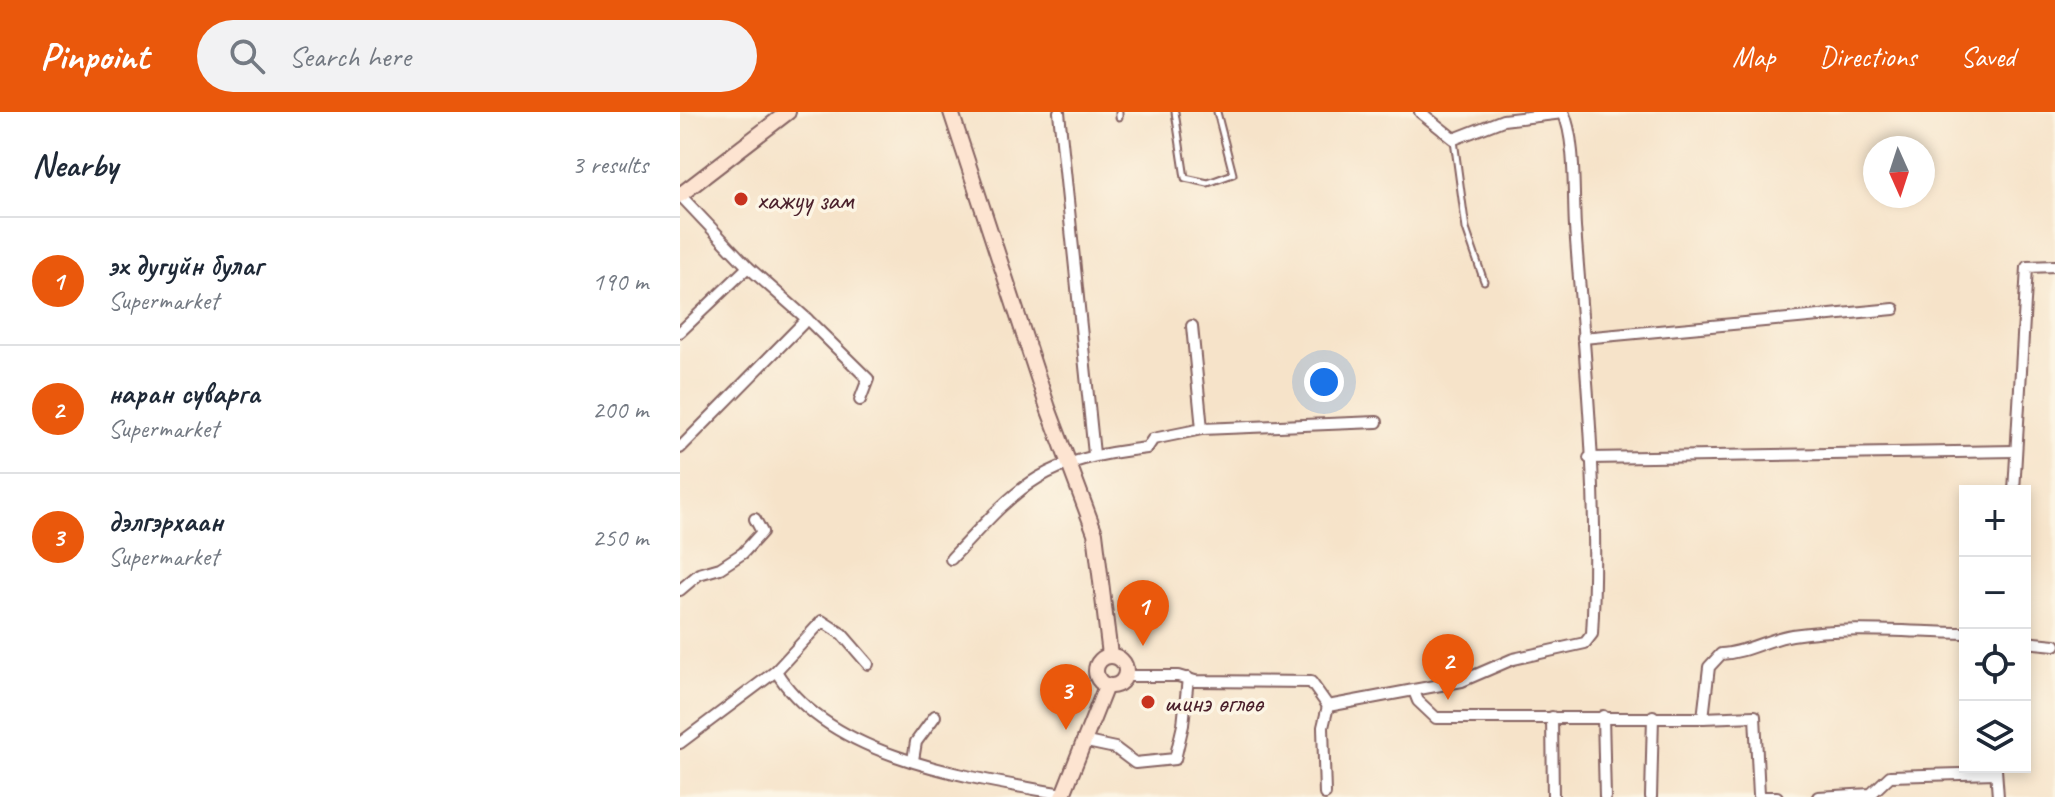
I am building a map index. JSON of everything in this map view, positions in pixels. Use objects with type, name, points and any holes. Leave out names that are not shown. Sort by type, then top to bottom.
[{"type":"street","points":[[788,112],[680,195],[748,267],[868,379],[860,400]]},
{"type":"street","points":[[951,112],[1048,408],[1095,533],[1110,655]]},
{"type":"street","points":[[1059,112],[1094,454]]},
{"type":"street","points":[[1328,706],[1462,681],[1513,659],[1585,643],[1592,634],[1594,536],[1583,338],[1569,145],[1563,112],[1503,120],[1454,139],[1420,112]]},
{"type":"street","points":[[2014,485],[2027,267],[2055,266]]},
{"type":"street","points":[[680,332],[748,267]]},
{"type":"street","points":[[1583,338],[1894,309]]},
{"type":"street","points":[[680,448],[807,319]]},
{"type":"street","points":[[1192,326],[1202,429]]},
{"type":"street","points":[[951,559],[1032,479],[1094,454],[1147,448],[1153,439],[1202,429],[1377,422]]},
{"type":"street","points":[[1589,458],[2016,451]]},
{"type":"street","points":[[680,590],[699,574],[720,568],[743,553],[762,532],[755,519]]},
{"type":"street","points":[[680,743],[776,671],[822,621],[842,634],[868,664]]},
{"type":"street","points":[[1703,718],[1709,667],[1721,654],[1738,653],[1789,635],[1842,630],[1959,633]]},
{"type":"street","points":[[2031,643],[2055,645]]},
{"type":"street","points":[[1110,655],[1125,664],[1126,676],[1118,685],[1106,686],[1097,678],[1096,666],[1110,655]]},
{"type":"street","points":[[776,671],[785,686],[825,722],[867,744],[949,772],[1062,796],[1106,686]]},
{"type":"street","points":[[1126,676],[1188,678],[1195,681],[1311,682],[1328,706],[1323,727],[1325,794]]},
{"type":"street","points":[[1082,741],[1115,748],[1135,763],[1175,759],[1183,725],[1188,678]]},
{"type":"street","points":[[1414,691],[1418,701],[1436,718],[1755,716],[1759,796],[1777,797]]},
{"type":"street","points":[[913,760],[916,742],[935,716]]},
{"type":"street","points":[[1603,716],[1605,797]]},
{"type":"street","points":[[1651,797],[1653,716]]},
{"type":"street","points":[[1552,717],[1553,797]]},
{"type":"street","points":[[1818,797],[1871,794],[1890,776],[1959,772]]},
{"type":"street","points":[[1996,773],[1998,797]]},
{"type":"lane","points":[[1175,112],[1185,178],[1208,183],[1233,174],[1217,112]]},
{"type":"lane","points":[[1454,139],[1466,229],[1484,281]]},
{"type":"place","name":"хажуу зам","points":[[741,199]]},
{"type":"place","name":"эх дугуйн булаг","points":[[1143,646]]},
{"type":"place","name":"наран суварга","points":[[1448,700]]},
{"type":"place","name":"шинэ өглөө","points":[[1148,702]]},
{"type":"place","name":"дэлгэрхаан","points":[[1066,730]]}]
